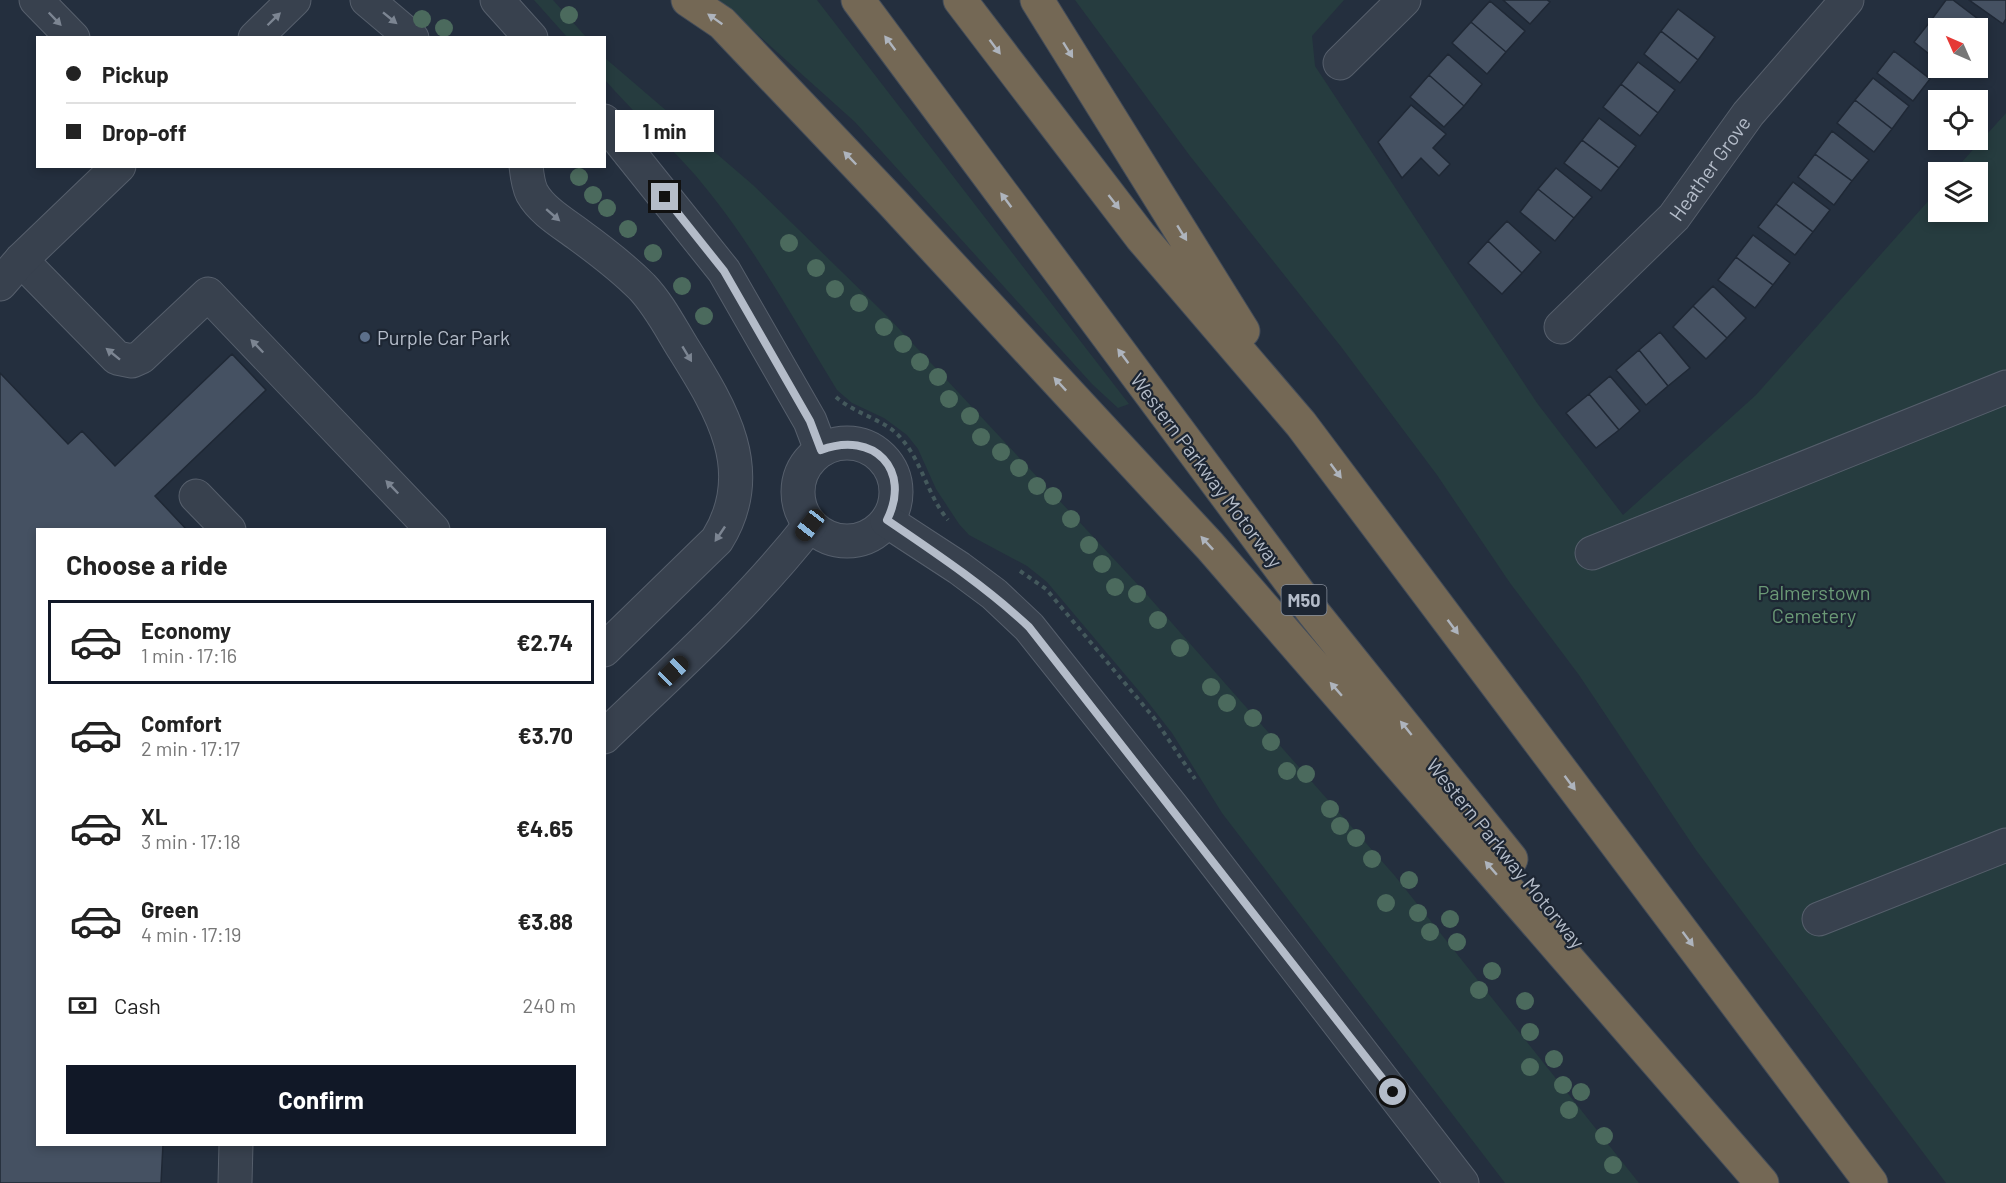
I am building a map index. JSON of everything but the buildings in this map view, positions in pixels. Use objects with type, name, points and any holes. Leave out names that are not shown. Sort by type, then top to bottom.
[{"type":"highway","points":[[688,0],[722,23],[899,209],[1210,546],[1762,1183]]},
{"type":"highway","name":"Western Parkway Motorway","points":[[858,0],[1313,612],[1772,1183]]},
{"type":"highway","points":[[960,0],[1141,237],[1301,424],[1871,1183]]},
{"type":"highway","points":[[1037,0],[1301,424]]},
{"type":"street","points":[[36,0],[71,36]]},
{"type":"street","points":[[257,36],[294,0]]},
{"type":"street","points":[[367,0],[410,36]]},
{"type":"street","points":[[497,0],[529,36]]},
{"type":"street","points":[[1340,63],[1404,0]]},
{"type":"street","name":"Heather Grove","points":[[1561,327],[1674,217],[1748,114],[1847,0]]},
{"type":"street","points":[[606,124],[724,271],[810,421],[821,450]]},
{"type":"street","points":[[0,285],[21,260],[117,168]]},
{"type":"street","points":[[526,168],[531,192],[537,200],[553,216],[625,272],[656,304],[719,409],[735,455],[735,485],[730,519],[717,540],[606,648]]},
{"type":"street","points":[[21,260],[117,358],[125,362],[141,357],[208,294],[431,528]]},
{"type":"street","points":[[1592,553],[2006,387]]},
{"type":"street","points":[[854,443],[869,448],[883,458],[892,472],[896,489],[894,505],[887,520],[875,532],[860,539],[844,541],[828,537],[810,525],[799,503],[798,488],[801,472],[809,459],[821,450],[837,444],[854,443]]},
{"type":"street","points":[[196,496],[227,528]]},
{"type":"street","points":[[887,520],[994,594],[1029,627],[1173,808],[1462,1183]]},
{"type":"street","points":[[606,735],[738,610],[776,568],[810,525]]},
{"type":"street","points":[[1819,919],[2006,845]]},
{"type":"street","points":[[235,1183],[236,1146]]},
{"type":"green space","points":[[534,0],[553,0],[585,36],[566,36]]},
{"type":"green space","points":[[719,0],[817,0],[1129,404],[1118,408],[1092,384],[855,122]]},
{"type":"green space","name":"Palmerstown Cemetery","points":[[1075,0],[1344,0],[1312,36],[1315,66],[1537,403],[1623,515],[1756,395],[1928,201],[1928,222],[1988,222],[1988,162],[1962,162],[1973,150],[1988,150],[1988,133],[2006,113],[2006,1183],[1946,1183],[1696,850],[1579,675],[1510,583],[1437,475],[1342,348],[1190,156]]},
{"type":"green space","points":[[606,59],[753,185],[887,316],[1141,588],[1395,876],[1639,1183],[1505,1183],[1222,813],[1172,733],[1144,697],[1047,582],[1027,566],[969,535],[959,524],[936,489],[918,449],[907,435],[884,418],[852,403],[837,390],[771,280],[716,201],[685,164],[606,81]]},
{"type":"place","name":"Purple Car Park","points":[[365,337]]},
{"type":"route","points":[[665,197],[724,271],[810,421],[821,450],[837,444],[854,443],[869,448],[883,458],[892,472],[896,489],[894,505],[887,520],[994,594],[1029,627],[1393,1092]]}]
